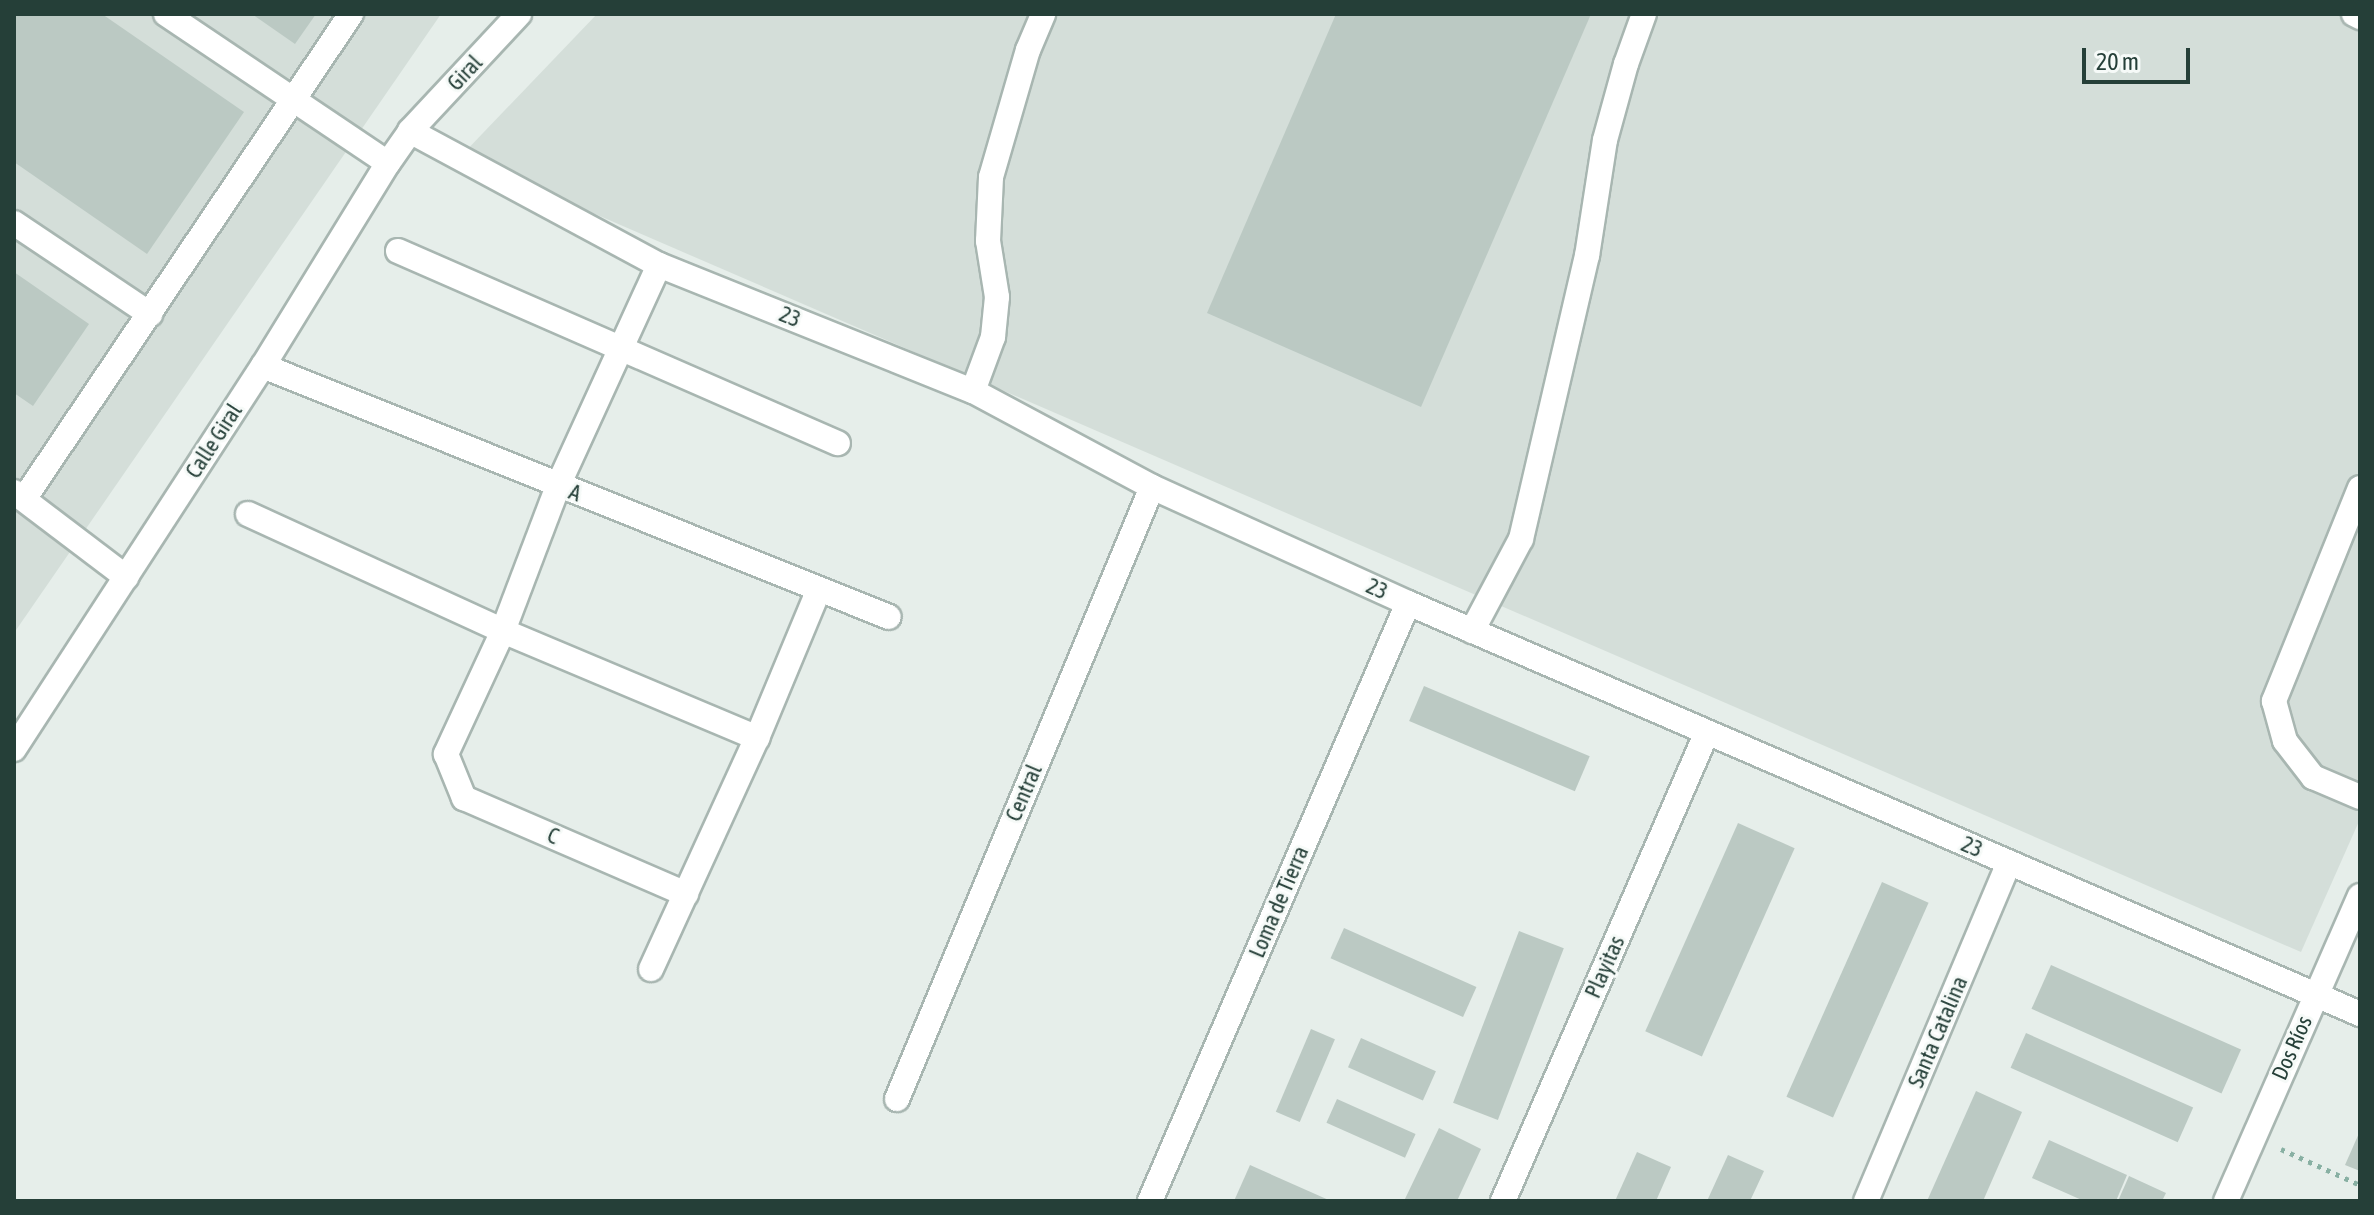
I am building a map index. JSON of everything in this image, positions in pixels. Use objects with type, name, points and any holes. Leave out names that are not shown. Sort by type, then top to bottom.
[{"type":"street","points":[[166,14],[388,163]]},
{"type":"street","points":[[126,577],[19,495],[150,314],[351,14]]},
{"type":"street","name":"Giral","points":[[410,131],[519,14]]},
{"type":"street","points":[[973,391],[993,337],[997,297],[988,241],[991,177],[1028,50],[1043,14]]},
{"type":"street","points":[[1472,631],[1521,539],[1587,256],[1605,140],[1626,64],[1644,14]]},
{"type":"street","points":[[2354,14],[2360,17]]},
{"type":"street","name":"Calle Giral","points":[[14,749],[263,366],[410,131]]},
{"type":"street","name":"23","points":[[410,131],[659,265],[973,391],[1152,487],[1408,603],[2360,1014]]},
{"type":"street","points":[[14,223],[150,314]]},
{"type":"street","points":[[398,251],[838,443]]},
{"type":"street","points":[[503,631],[558,486],[659,265]]},
{"type":"street","name":"A","points":[[263,366],[889,617]]},
{"type":"street","name":"Central","points":[[897,1099],[1152,487]]},
{"type":"street","points":[[2360,488],[2274,701],[2285,741],[2313,777],[2360,797]]},
{"type":"street","points":[[248,514],[503,631],[757,738]]},
{"type":"street","points":[[651,969],[757,738],[819,589]]},
{"type":"street","name":"Loma de Tierra","points":[[1150,1201],[1408,603]]},
{"type":"street","name":"C","points":[[503,631],[446,754],[464,798],[686,894]]},
{"type":"street","name":"Playitas","points":[[1503,1201],[1707,732]]},
{"type":"street","name":"Santa Catalina","points":[[1866,1201],[2009,863]]},
{"type":"street","name":"Dos Ríos","points":[[2226,1201],[2360,896]]},
{"type":"path","points":[[2254,1137],[2360,1185]]},
{"type":"shaded area","points":[[14,14],[441,14],[14,633]]},
{"type":"shaded area","points":[[597,14],[2360,14],[2360,819],[2301,952],[461,156]]},
{"type":"building","points":[[14,14],[102,14],[244,112],[147,254],[14,162]]},
{"type":"building","points":[[252,14],[316,14],[295,44]]},
{"type":"building","points":[[1336,14],[1591,14],[1421,407],[1207,313]]},
{"type":"building","points":[[14,272],[89,324],[33,406],[14,393]]},
{"type":"building","points":[[1424,686],[1590,756],[1575,791],[1409,721]]},
{"type":"building","points":[[1738,823],[1795,848],[1702,1057],[1645,1031]]},
{"type":"building","points":[[1882,882],[1929,903],[1833,1117],[1786,1097]]},
{"type":"building","points":[[1344,928],[1476,987],[1463,1017],[1331,958]]},
{"type":"building","points":[[1519,931],[1564,948],[1498,1120],[1453,1103]]},
{"type":"building","points":[[2051,965],[2241,1050],[2221,1093],[2031,1009]]},
{"type":"building","points":[[1311,1029],[1335,1039],[1300,1122],[1276,1112]]},
{"type":"building","points":[[2026,1033],[2193,1107],[2178,1142],[2011,1068]]},
{"type":"building","points":[[1361,1038],[1436,1071],[1423,1101],[1348,1067]]},
{"type":"building","points":[[1976,1091],[2022,1112],[1983,1201],[1927,1201]]},
{"type":"building","points":[[1337,1099],[1416,1134],[1405,1158],[1326,1123]]},
{"type":"building","points":[[1439,1128],[1481,1149],[1457,1201],[1404,1201]]},
{"type":"building","points":[[2360,1131],[2360,1171],[2345,1165]]},
{"type":"building","points":[[2049,1140],[2127,1175],[2116,1201],[2084,1201],[2032,1178]]},
{"type":"building","points":[[1637,1152],[1671,1167],[1656,1201],[1615,1201]]},
{"type":"building","points":[[1728,1155],[1764,1171],[1750,1201],[1707,1201]]},
{"type":"building","points":[[1250,1165],[1331,1201],[1234,1201]]},
{"type":"building","points":[[2129,1176],[2166,1193],[2162,1201],[2118,1201]]}]
